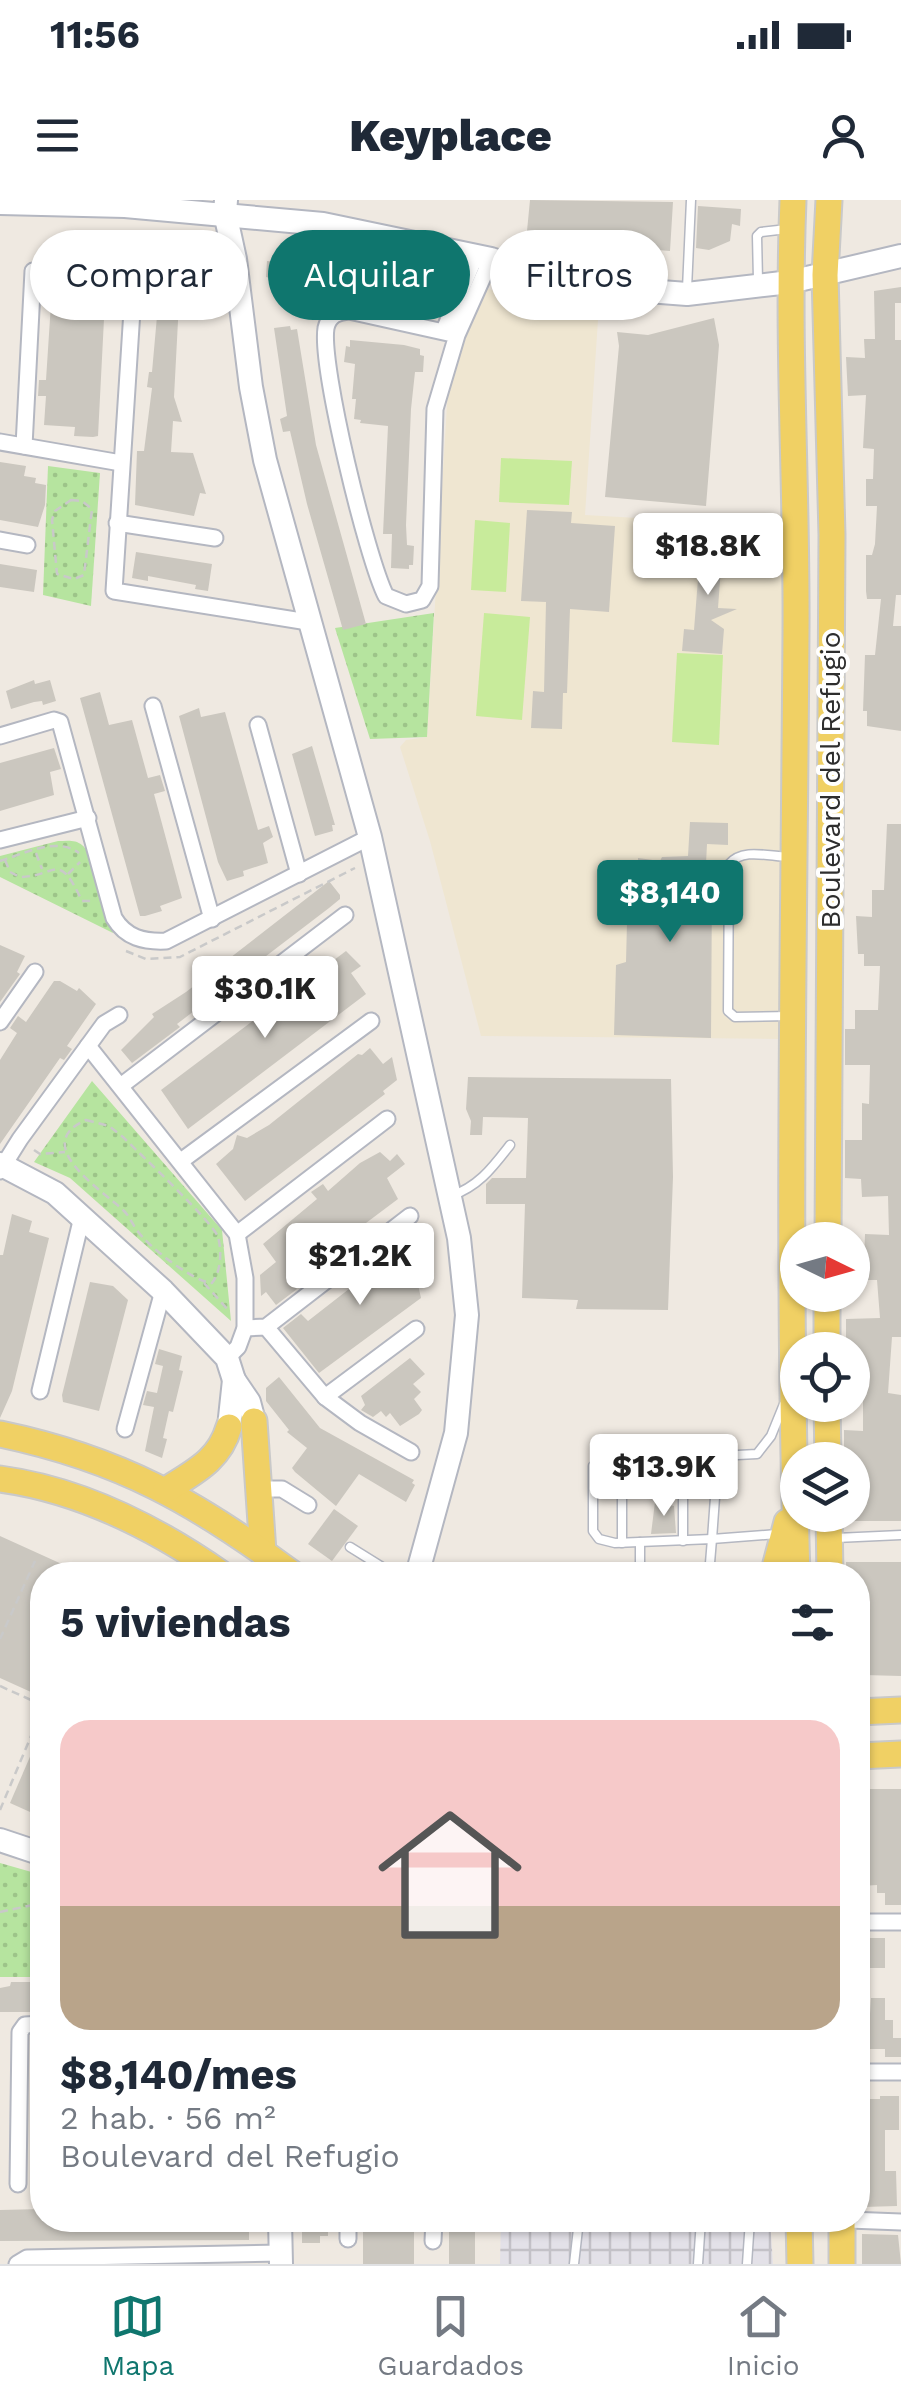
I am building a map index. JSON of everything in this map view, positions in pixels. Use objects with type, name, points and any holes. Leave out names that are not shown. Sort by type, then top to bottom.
[{"type":"main road","name":"Boulevard del Refugio","points":[[791,1332],[797,535],[790,282],[793,200]]},
{"type":"main road","name":"Boulevard del Refugio","points":[[828,1222],[832,535],[826,275],[829,200]]},
{"type":"main road","points":[[241,1424],[257,1488],[263,1552]]},
{"type":"main road","points":[[166,1490],[213,1460],[241,1424]]},
{"type":"main road","points":[[0,1434],[109,1464],[166,1490],[276,1562]]},
{"type":"main road","points":[[0,1480],[74,1496],[125,1516],[204,1562]]},
{"type":"main road","name":"Boulevard del Refugio","points":[[790,1532],[795,1562]]},
{"type":"main road","points":[[778,1562],[790,1532]]},
{"type":"main road","points":[[829,1532],[830,1562]]},
{"type":"main road","points":[[870,1711],[901,1710]]},
{"type":"main road","points":[[870,1755],[901,1754]]},
{"type":"main road","points":[[800,2232],[800,2264]]},
{"type":"main road","points":[[842,2264],[845,2232]]},
{"type":"street","points":[[0,203],[237,207],[392,235],[483,257],[569,284],[687,294],[790,282],[901,256]]},
{"type":"street","points":[[237,207],[236,259],[264,460],[373,848],[459,1238],[466,1314],[456,1433],[421,1562]]},
{"type":"street","points":[[450,332],[349,310],[337,312],[326,329],[326,350],[347,460],[367,538],[386,596],[406,604],[422,600],[430,586],[435,409],[450,332],[483,257]]},
{"type":"street","points":[[24,446],[30,320]]},
{"type":"street","points":[[131,320],[112,587],[116,593],[308,622]]},
{"type":"street","points":[[0,442],[120,463]]},
{"type":"street","points":[[117,523],[215,538]]},
{"type":"street","points":[[0,540],[27,545]]},
{"type":"street","points":[[153,706],[212,920]]},
{"type":"street","points":[[0,736],[54,720],[61,724],[114,918],[129,944],[166,942],[299,874],[373,848]]},
{"type":"street","points":[[258,726],[299,874]]},
{"type":"street","points":[[0,840],[88,818]]},
{"type":"street","points":[[122,1085],[345,916]]},
{"type":"street","points":[[0,1022],[35,972]]},
{"type":"street","points":[[119,1015],[104,1024],[1,1167],[56,1193],[163,1291],[230,1369],[241,1424]]},
{"type":"street","points":[[181,1161],[371,1021]]},
{"type":"street","points":[[88,1046],[237,1234],[245,1278],[245,1328],[230,1369]]},
{"type":"street","points":[[237,1234],[387,1119]]},
{"type":"street","points":[[245,1328],[266,1327],[410,1216]]},
{"type":"street","points":[[40,1390],[82,1217]]},
{"type":"street","points":[[124,1428],[163,1291]]},
{"type":"street","points":[[266,1327],[326,1397],[411,1452]]},
{"type":"street","points":[[326,1397],[416,1329]]},
{"type":"street","points":[[257,1488],[282,1489],[308,1505]]},
{"type":"street","points":[[0,1840],[30,1850]]},
{"type":"street","points":[[870,1922],[901,1922]]},
{"type":"street","points":[[18,2184],[22,2028],[30,2026]]},
{"type":"street","points":[[870,2072],[901,2072]]},
{"type":"street","points":[[870,2221],[901,2222]]},
{"type":"street","points":[[18,2262],[281,2258],[280,2232]]},
{"type":"street","points":[[348,2232],[348,2238]]},
{"type":"street","points":[[433,2232],[433,2241]]},
{"type":"lane","points":[[687,294],[691,200]]},
{"type":"lane","points":[[758,286],[758,236],[761,232],[792,229]]},
{"type":"lane","points":[[794,858],[744,854],[730,864],[728,1011],[735,1017],[794,1016]]},
{"type":"lane","points":[[450,1197],[471,1189],[486,1177],[510,1145]]},
{"type":"lane","points":[[622,1542],[622,1478],[626,1458],[757,1454],[780,1412]]},
{"type":"lane","points":[[683,1456],[683,1540]]},
{"type":"lane","points":[[711,1562],[718,1456]]},
{"type":"lane","points":[[592,1466],[593,1531],[602,1541],[712,1539],[790,1532]]},
{"type":"lane","points":[[870,1531],[901,1535]]},
{"type":"lane","points":[[640,1542],[640,1562]]},
{"type":"lane","points":[[350,1547],[374,1562]]},
{"type":"lane","points":[[574,2264],[578,2232]]},
{"type":"lane","points":[[698,2264],[700,2232]]},
{"type":"lane","points":[[747,2264],[749,2232]]},
{"type":"path","points":[[71,500],[82,501],[92,509],[84,575],[74,579],[64,578],[55,568],[52,520],[55,510],[71,500]]},
{"type":"path","points":[[67,875],[85,858],[68,846],[52,845],[2,860],[10,872],[20,877],[57,870],[67,875],[82,901],[98,900]]},
{"type":"path","points":[[129,944],[146,959],[180,957],[373,848]]},
{"type":"path","points":[[36,850],[42,870]]},
{"type":"path","points":[[203,1282],[212,1282],[218,1276],[218,1236],[109,1126],[86,1120],[73,1128],[66,1152],[78,1172],[124,1211],[146,1241],[203,1282],[245,1328]]},
{"type":"path","points":[[20,1139],[40,1154],[66,1152]]},
{"type":"path","points":[[0,1639],[30,1573]]},
{"type":"path","points":[[0,1686],[30,1702]]},
{"type":"path","points":[[0,1810],[30,1737]]},
{"type":"path","points":[[0,1912],[30,1906]]},
{"type":"shaded area","points":[[486,288],[490,289],[490,320],[598,320],[585,515],[759,525],[784,513],[782,1039],[481,1036],[430,841],[400,747],[406,740],[427,737],[449,372]]},
{"type":"shaded area","points":[[501,2232],[771,2232],[773,2264],[500,2264]]},
{"type":"green space","points":[[501,458],[572,461],[569,505],[499,502]]},
{"type":"green space","points":[[48,466],[100,473],[91,606],[43,595]]},
{"type":"green space","points":[[475,520],[510,523],[506,592],[471,590]]},
{"type":"green space","points":[[434,613],[427,737],[370,739],[335,628]]},
{"type":"green space","points":[[484,613],[530,617],[522,720],[476,716]]},
{"type":"green space","points":[[677,653],[723,655],[719,745],[672,742]]},
{"type":"green space","points":[[58,841],[76,842],[88,852],[113,933],[0,877],[0,856]]},
{"type":"green space","points":[[92,1081],[222,1230],[231,1321],[70,1178],[34,1162]]},
{"type":"green space","points":[[0,1863],[30,1872],[30,1977],[0,1977]]},
{"type":"building","points":[[530,200],[673,202],[670,251],[668,230],[527,230]]},
{"type":"building","points":[[698,206],[741,209],[740,226],[732,224],[730,241],[709,250],[696,248]]},
{"type":"building","points":[[901,287],[901,303],[895,303],[895,340],[901,340],[901,595],[896,595],[893,626],[901,626],[901,731],[867,726],[867,711],[863,711],[865,655],[875,655],[881,599],[867,599],[866,591],[866,555],[872,555],[875,544],[877,506],[866,506],[866,479],[873,479],[874,449],[863,448],[866,395],[848,396],[846,357],[865,358],[864,339],[875,339],[874,291]]},
{"type":"building","points":[[714,318],[719,345],[706,506],[605,497],[619,346],[617,332],[648,335]]},
{"type":"building","points":[[50,320],[104,320],[98,436],[74,436],[75,427],[44,425],[46,396],[38,396],[39,380],[46,380]]},
{"type":"building","points":[[157,320],[178,320],[174,397],[182,422],[173,421],[171,452],[193,453],[206,494],[200,493],[194,516],[135,505],[137,451],[144,451],[152,388],[147,387]]},
{"type":"building","points":[[290,326],[291,330],[297,329],[316,445],[366,624],[343,630],[290,431],[283,432],[280,419],[287,416],[274,328]]},
{"type":"building","points":[[350,340],[404,345],[420,349],[424,356],[423,372],[415,372],[411,409],[406,525],[407,545],[414,546],[413,565],[409,569],[391,568],[392,534],[383,534],[388,426],[354,419],[355,364],[344,362]]},
{"type":"building","points":[[0,462],[26,466],[24,476],[46,485],[38,527],[0,520]]},
{"type":"building","points":[[527,510],[572,512],[571,523],[615,526],[609,612],[570,609],[562,729],[531,728],[533,691],[544,692],[546,602],[521,601]]},
{"type":"building","points":[[702,528],[722,530],[721,553],[726,554],[725,568],[721,567],[718,608],[737,609],[711,620],[724,629],[722,654],[682,651],[684,629],[694,630]]},
{"type":"building","points":[[136,552],[212,564],[208,591],[148,576],[148,581],[132,578]]},
{"type":"building","points":[[0,564],[37,570],[34,592],[0,587]]},
{"type":"building","points":[[34,680],[35,684],[50,680],[56,701],[11,709],[6,691]]},
{"type":"building","points":[[100,692],[109,725],[132,720],[148,778],[160,775],[165,791],[154,794],[182,898],[145,916],[140,916],[80,698]]},
{"type":"building","points":[[199,708],[201,717],[225,712],[258,830],[269,826],[273,837],[263,843],[268,863],[227,881],[218,862],[179,716]]},
{"type":"building","points":[[312,746],[335,825],[333,831],[315,836],[292,754]]},
{"type":"building","points":[[54,748],[61,769],[50,772],[54,795],[0,811],[0,763]]},
{"type":"building","points":[[690,822],[728,823],[728,845],[707,844],[705,884],[712,884],[711,1038],[614,1035],[616,965],[626,962],[628,883],[638,883],[638,858],[660,861],[662,857],[688,856]]},
{"type":"building","points":[[887,824],[901,824],[901,1337],[892,1337],[888,1393],[901,1395],[901,1521],[870,1521],[870,1442],[844,1442],[844,1430],[863,1431],[863,1422],[870,1422],[870,1332],[846,1332],[846,1319],[880,1318],[877,1280],[870,1280],[870,1234],[889,1235],[888,1196],[862,1197],[861,1179],[845,1178],[845,1140],[862,1140],[862,1103],[869,1104],[870,1065],[845,1065],[845,1029],[855,1029],[855,1010],[878,1010],[880,966],[864,966],[864,954],[858,954],[856,916],[872,917],[872,890],[884,890]]},
{"type":"building","points":[[329,881],[340,899],[132,1063],[121,1050],[154,1017],[152,1014]]},
{"type":"building","points":[[0,945],[25,956],[17,972],[20,974],[0,1002]]},
{"type":"building","points":[[346,951],[361,966],[351,973],[366,994],[188,1129],[161,1090]]},
{"type":"building","points":[[54,981],[77,991],[79,988],[96,1004],[67,1046],[72,1049],[64,1060],[60,1058],[0,1144],[0,1060],[17,1033],[10,1028],[18,1016],[26,1022]]},
{"type":"building","points":[[370,1048],[383,1064],[392,1057],[397,1080],[383,1091],[385,1094],[245,1201],[216,1164],[233,1149],[237,1135],[247,1138],[269,1125]]},
{"type":"building","points":[[468,1077],[671,1079],[673,1177],[668,1310],[576,1309],[578,1300],[522,1298],[525,1204],[486,1204],[486,1184],[492,1178],[526,1178],[528,1118],[483,1117],[482,1135],[470,1135],[471,1121],[466,1109]]},
{"type":"building","points":[[380,1152],[390,1161],[397,1154],[405,1164],[387,1178],[398,1199],[290,1280],[297,1289],[276,1305],[266,1292],[261,1296],[260,1275],[276,1262],[263,1244],[317,1199],[311,1192],[323,1184],[328,1191],[360,1163]]},
{"type":"building","points":[[12,1214],[32,1221],[29,1232],[49,1238],[12,1391],[0,1418],[0,1255]]},
{"type":"building","points":[[413,1238],[429,1260],[415,1271],[421,1298],[319,1373],[283,1328],[301,1314],[308,1321],[358,1282],[352,1275],[363,1267],[369,1274]]},
{"type":"building","points":[[90,1282],[113,1286],[128,1300],[99,1411],[63,1402],[62,1395]]},
{"type":"building","points":[[159,1349],[182,1356],[179,1370],[183,1371],[173,1412],[169,1411],[162,1458],[145,1451],[154,1407],[143,1405],[147,1391],[157,1393],[163,1366],[155,1364]]},
{"type":"building","points":[[410,1358],[425,1374],[413,1384],[421,1392],[414,1399],[422,1410],[419,1414],[400,1426],[390,1413],[386,1417],[381,1411],[373,1417],[361,1410],[365,1405],[361,1396]]},
{"type":"building","points":[[279,1377],[320,1428],[414,1480],[406,1502],[359,1474],[336,1506],[295,1472],[292,1468],[307,1448],[287,1432],[266,1401],[266,1388]]},
{"type":"building","points":[[655,1502],[674,1506],[676,1533],[651,1534]]},
{"type":"building","points":[[334,1509],[358,1526],[332,1561],[308,1544]]},
{"type":"building","points":[[0,1536],[57,1562],[30,1562],[30,1692],[0,1678]]},
{"type":"building","points":[[870,1562],[901,1562],[901,1676],[870,1675]]},
{"type":"building","points":[[30,1757],[30,1812],[10,1803]]},
{"type":"building","points":[[870,1789],[901,1789],[901,1905],[885,1905],[885,1893],[877,1893],[877,1885],[870,1885]]},
{"type":"building","points":[[870,1938],[885,1938],[885,1968],[870,1968]]},
{"type":"building","points":[[11,1982],[30,1982],[30,2012],[0,2012],[0,1988],[10,1986]]},
{"type":"building","points":[[871,1998],[885,1998],[885,2020],[893,2020],[893,2038],[901,2038],[901,2057],[885,2057],[885,2049],[870,2049]]},
{"type":"building","points":[[899,2096],[899,2130],[885,2130],[885,2171],[896,2171],[897,2206],[870,2207],[870,2099]]},
{"type":"building","points":[[30,2209],[30,2232],[249,2232],[249,2240],[0,2241],[0,2210]]},
{"type":"building","points":[[302,2232],[328,2232],[328,2236],[320,2236],[320,2243],[302,2243]]},
{"type":"building","points":[[363,2232],[414,2232],[414,2264],[363,2264]]},
{"type":"building","points":[[449,2232],[475,2232],[475,2264],[449,2264]]},
{"type":"building","points":[[862,2234],[898,2235],[901,2264],[862,2264]]}]
